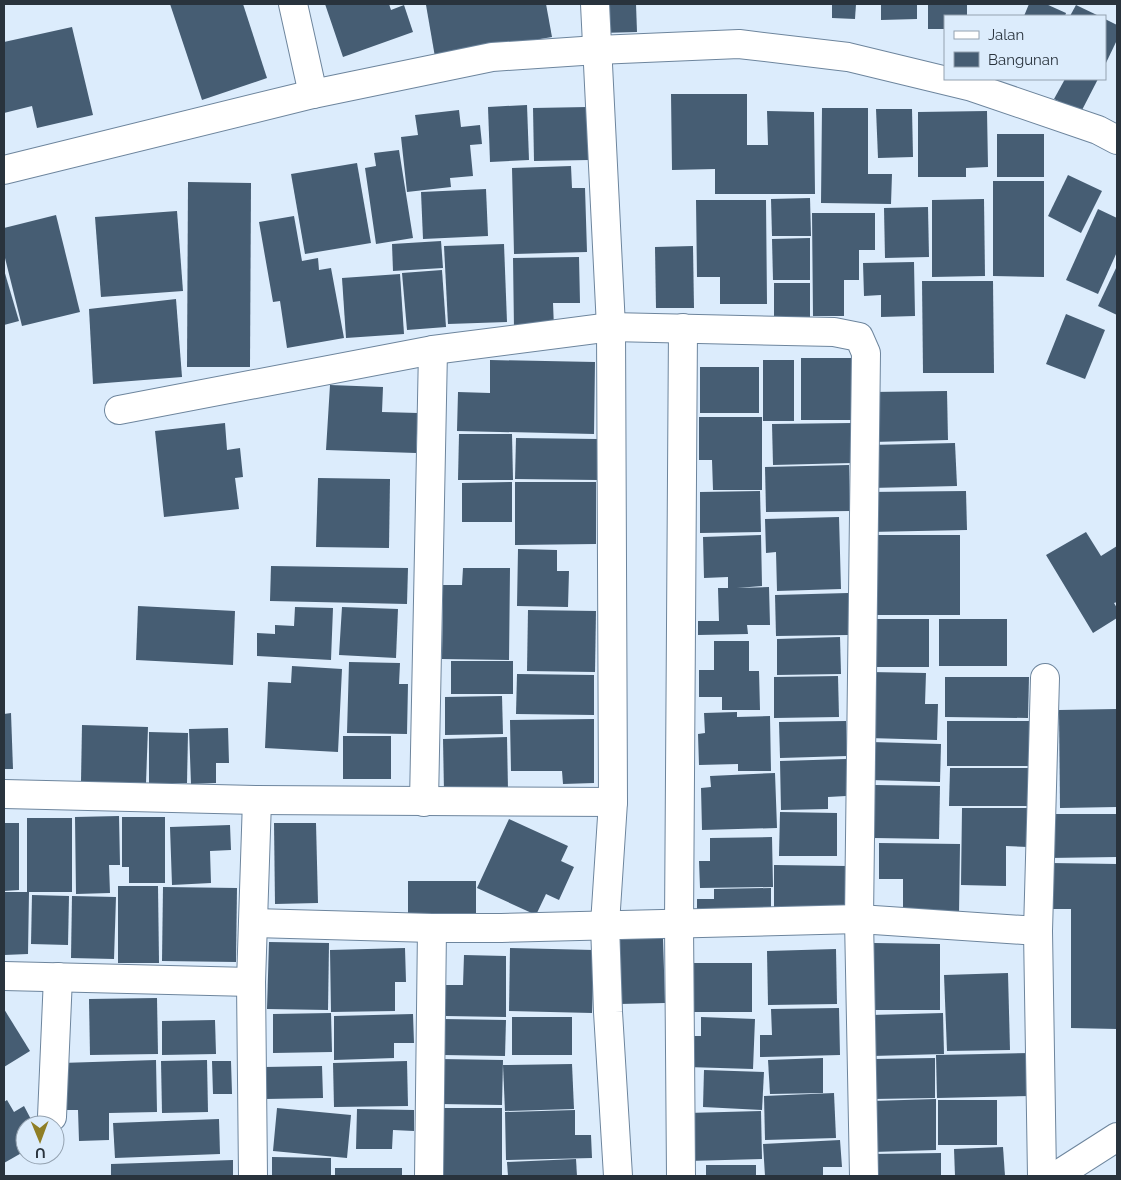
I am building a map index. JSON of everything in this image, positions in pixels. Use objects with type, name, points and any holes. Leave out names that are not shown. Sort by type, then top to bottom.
[{"type":"street","points":[[293,4],[313,94]]},
{"type":"street","points":[[595,4],[611,327],[613,802],[605,924],[608,1012],[618,1176]]},
{"type":"street","points":[[4,170],[313,94],[492,57],[739,44],[848,57],[972,87],[1098,130],[1117,140]]},
{"type":"street","points":[[119,410],[433,350],[611,327],[834,332],[859,336],[866,354],[859,919],[864,1176]]},
{"type":"street","points":[[681,1176],[679,924],[683,328]]},
{"type":"street","points":[[424,802],[433,350]]},
{"type":"street","points":[[1042,1176],[1038,932],[1045,678]]},
{"type":"street","points":[[4,794],[257,800],[613,802]]},
{"type":"street","points":[[252,1176],[251,982],[257,800]]},
{"type":"street","points":[[253,923],[501,928],[859,919],[1038,932]]},
{"type":"street","points":[[429,1176],[432,928]]},
{"type":"street","points":[[4,976],[251,982]]},
{"type":"street","points":[[52,1115],[58,978]]},
{"type":"street","points":[[1056,1176],[1117,1137]]},
{"type":"building","points":[[170,4],[243,4],[267,78],[202,100]]},
{"type":"building","points":[[325,4],[389,4],[391,10],[404,5],[413,32],[343,57]]},
{"type":"building","points":[[546,4],[552,37],[435,57],[426,5]]},
{"type":"building","points":[[600,4],[636,4],[637,32],[601,33]]},
{"type":"building","points":[[832,4],[856,4],[855,19],[832,18]]},
{"type":"building","points":[[881,4],[917,4],[917,19],[881,20]]},
{"type":"building","points":[[928,4],[967,4],[967,15],[944,15],[944,29],[928,29]]},
{"type":"building","points":[[1029,4],[1046,4],[1066,13],[1065,15],[1024,15]]},
{"type":"building","points":[[1076,5],[1097,15],[1071,15]]},
{"type":"building","points":[[1106,20],[1117,25],[1117,40],[1106,63]]},
{"type":"building","points":[[72,27],[93,115],[37,128],[32,106],[4,113],[4,42]]},
{"type":"building","points":[[1064,80],[1097,80],[1081,112],[1054,99]]},
{"type":"building","points":[[671,94],[747,94],[747,145],[768,145],[767,111],[814,112],[815,194],[715,194],[715,169],[672,170]]},
{"type":"building","points":[[527,105],[529,160],[490,162],[488,107]]},
{"type":"building","points":[[588,107],[589,160],[534,161],[533,108]]},
{"type":"building","points":[[822,108],[868,108],[868,174],[892,174],[891,204],[821,203]]},
{"type":"building","points":[[876,109],[912,109],[913,157],[878,158]]},
{"type":"building","points":[[459,110],[461,127],[480,125],[482,144],[470,145],[473,176],[450,178],[451,187],[407,192],[401,137],[418,135],[415,115]]},
{"type":"building","points":[[987,111],[988,167],[966,168],[966,177],[918,177],[918,112]]},
{"type":"building","points":[[997,134],[1044,134],[1044,177],[997,177]]},
{"type":"building","points":[[399,150],[413,238],[376,244],[365,168],[376,166],[374,153]]},
{"type":"building","points":[[357,163],[371,243],[305,254],[291,174]]},
{"type":"building","points":[[571,166],[572,188],[585,188],[587,252],[514,254],[512,168]]},
{"type":"building","points":[[1068,175],[1102,191],[1081,233],[1048,216]]},
{"type":"building","points":[[993,181],[1044,181],[1044,277],[993,276]]},
{"type":"building","points":[[188,182],[251,183],[250,367],[187,367]]},
{"type":"building","points":[[486,189],[488,236],[423,239],[421,192]]},
{"type":"building","points":[[810,198],[811,236],[772,236],[771,199]]},
{"type":"building","points":[[984,199],[985,276],[932,277],[932,200]]},
{"type":"building","points":[[696,200],[766,200],[767,304],[720,304],[720,277],[697,277]]},
{"type":"building","points":[[928,207],[929,257],[885,258],[884,208]]},
{"type":"building","points":[[1098,209],[1117,218],[1117,252],[1098,294],[1066,280]]},
{"type":"building","points":[[177,211],[183,291],[101,297],[95,217]]},
{"type":"building","points":[[812,213],[875,213],[875,250],[859,250],[859,280],[844,280],[844,316],[813,316]]},
{"type":"building","points":[[56,215],[80,312],[22,326],[4,254],[4,228]]},
{"type":"building","points":[[294,216],[302,261],[318,258],[319,270],[331,268],[344,338],[287,348],[280,301],[273,302],[259,222]]},
{"type":"building","points":[[810,238],[810,280],[773,280],[772,239]]},
{"type":"building","points":[[441,241],[443,268],[393,271],[392,244]]},
{"type":"building","points":[[504,244],[507,322],[448,324],[444,246]]},
{"type":"building","points":[[693,246],[694,308],[656,308],[655,247]]},
{"type":"building","points":[[579,257],[580,303],[553,303],[554,328],[514,329],[513,258]]},
{"type":"building","points":[[914,262],[915,316],[881,317],[881,295],[864,296],[863,263]]},
{"type":"building","points":[[1117,266],[1117,315],[1098,306]]},
{"type":"building","points":[[4,270],[19,321],[4,325]]},
{"type":"building","points":[[442,270],[446,327],[407,330],[402,273]]},
{"type":"building","points":[[400,274],[404,334],[346,338],[342,278]]},
{"type":"building","points":[[922,281],[993,281],[994,373],[923,373]]},
{"type":"building","points":[[774,283],[810,283],[810,317],[774,318]]},
{"type":"building","points":[[176,299],[182,377],[93,384],[89,309]]},
{"type":"building","points":[[1066,314],[1105,330],[1085,379],[1046,364]]},
{"type":"building","points":[[801,358],[854,358],[854,420],[801,420]]},
{"type":"building","points":[[490,360],[595,362],[594,434],[457,431],[458,392],[490,393]]},
{"type":"building","points":[[763,360],[794,360],[794,421],[763,421]]},
{"type":"building","points":[[700,367],[759,367],[759,413],[700,413]]},
{"type":"building","points":[[330,385],[383,387],[382,412],[418,413],[416,453],[326,450]]},
{"type":"building","points":[[947,391],[948,440],[873,442],[872,392]]},
{"type":"building","points":[[699,417],[762,417],[762,490],[713,490],[712,460],[699,460]]},
{"type":"building","points":[[225,423],[227,450],[240,448],[243,477],[235,478],[239,509],[164,517],[155,431]]},
{"type":"building","points":[[852,423],[852,463],[773,465],[772,424]]},
{"type":"building","points":[[459,434],[512,434],[513,480],[458,480]]},
{"type":"building","points":[[516,438],[597,439],[597,480],[515,479]]},
{"type":"building","points":[[955,443],[957,486],[871,488],[870,445]]},
{"type":"building","points":[[849,465],[850,511],[766,512],[765,467]]},
{"type":"building","points":[[318,478],[390,479],[389,548],[316,547]]},
{"type":"building","points":[[512,482],[512,522],[462,522],[462,483]]},
{"type":"building","points":[[515,482],[596,482],[596,544],[515,545]]},
{"type":"building","points":[[760,491],[761,532],[700,533],[700,492]]},
{"type":"building","points":[[966,491],[967,530],[869,532],[868,492]]},
{"type":"building","points":[[839,517],[841,589],[777,591],[776,552],[766,553],[765,519]]},
{"type":"building","points":[[1086,532],[1101,556],[1117,546],[1117,602],[1114,603],[1117,608],[1117,618],[1093,633],[1046,555]]},
{"type":"building","points":[[761,535],[762,586],[737,588],[769,587],[770,625],[747,625],[748,634],[698,635],[698,621],[719,621],[718,588],[728,588],[728,577],[704,578],[703,537]]},
{"type":"building","points":[[869,535],[960,535],[960,615],[869,615]]},
{"type":"building","points":[[518,549],[557,550],[557,571],[569,571],[568,607],[517,606]]},
{"type":"building","points":[[271,566],[408,568],[407,604],[270,601]]},
{"type":"building","points":[[463,568],[510,568],[509,660],[442,659],[443,585],[462,585]]},
{"type":"building","points":[[848,593],[848,635],[776,636],[775,595]]},
{"type":"building","points":[[138,606],[235,611],[233,665],[136,660]]},
{"type":"building","points":[[295,607],[333,608],[331,660],[257,656],[257,633],[275,634],[275,625],[294,626]]},
{"type":"building","points":[[342,607],[398,609],[396,658],[339,655]]},
{"type":"building","points":[[528,610],[596,611],[595,672],[527,671]]},
{"type":"building","points":[[871,619],[929,619],[929,667],[871,667]]},
{"type":"building","points":[[939,619],[1007,619],[1007,666],[939,666]]},
{"type":"building","points":[[840,637],[841,674],[777,675],[777,639]]},
{"type":"building","points":[[714,641],[749,641],[749,671],[759,671],[760,710],[722,710],[722,697],[699,697],[699,670],[714,670]]},
{"type":"building","points":[[451,661],[513,661],[513,694],[451,694]]},
{"type":"building","points":[[349,662],[400,663],[399,684],[408,684],[407,734],[347,733]]},
{"type":"building","points":[[292,666],[342,669],[338,752],[265,748],[268,682],[291,683]]},
{"type":"building","points":[[870,672],[926,673],[925,704],[938,704],[937,740],[869,738]]},
{"type":"building","points":[[517,674],[594,675],[594,715],[516,714]]},
{"type":"building","points":[[838,676],[839,717],[774,718],[774,677]]},
{"type":"building","points":[[945,677],[1029,677],[1028,718],[945,717]]},
{"type":"building","points":[[502,696],[503,734],[445,735],[445,697]]},
{"type":"building","points":[[1117,709],[1117,807],[1060,808],[1059,710]]},
{"type":"building","points":[[737,712],[737,717],[770,716],[771,771],[738,771],[738,764],[699,765],[698,734],[705,733],[704,713]]},
{"type":"building","points":[[11,713],[13,769],[4,769],[4,714]]},
{"type":"building","points":[[594,719],[594,783],[563,784],[562,771],[511,771],[510,720]]},
{"type":"building","points":[[846,721],[847,756],[780,758],[779,722]]},
{"type":"building","points":[[947,721],[1030,721],[1029,766],[947,766]]},
{"type":"building","points":[[82,725],[148,727],[146,783],[81,782]]},
{"type":"building","points":[[228,728],[229,763],[216,763],[216,783],[191,784],[189,729]]},
{"type":"building","points":[[149,732],[188,733],[187,783],[149,783]]},
{"type":"building","points":[[343,736],[391,736],[391,779],[343,779]]},
{"type":"building","points":[[507,737],[508,790],[444,792],[443,739]]},
{"type":"building","points":[[871,742],[941,744],[940,782],[870,780]]},
{"type":"building","points":[[846,759],[846,796],[828,797],[828,809],[781,810],[780,761]]},
{"type":"building","points":[[950,768],[1030,768],[1029,806],[949,806]]},
{"type":"building","points":[[775,773],[777,828],[702,830],[701,788],[711,787],[710,776]]},
{"type":"building","points":[[875,785],[940,786],[939,839],[874,838]]},
{"type":"building","points":[[962,808],[1028,808],[1028,847],[1006,846],[1006,886],[961,885]]},
{"type":"building","points":[[780,812],[837,813],[837,856],[779,856]]},
{"type":"building","points":[[1047,814],[1117,814],[1117,857],[1048,858]]},
{"type":"building","points":[[119,816],[120,865],[109,865],[110,893],[76,894],[75,817]]},
{"type":"building","points":[[122,817],[165,817],[165,883],[129,883],[129,867],[122,867]]},
{"type":"building","points":[[27,818],[72,818],[72,892],[29,892],[28,954],[4,955],[4,892],[27,892]]},
{"type":"building","points":[[509,819],[568,846],[561,861],[574,867],[559,900],[546,894],[536,915],[477,888]]},
{"type":"building","points":[[4,823],[19,823],[19,890],[4,891]]},
{"type":"building","points":[[274,823],[316,823],[318,903],[275,904]]},
{"type":"building","points":[[230,825],[231,850],[210,851],[211,883],[172,885],[170,827]]},
{"type":"building","points":[[772,837],[773,887],[700,888],[699,861],[710,861],[710,838]]},
{"type":"building","points":[[879,843],[960,844],[959,914],[903,914],[903,879],[879,879]]},
{"type":"building","points":[[1051,863],[1117,864],[1117,1029],[1071,1028],[1071,909],[1051,909]]},
{"type":"building","points":[[774,865],[847,866],[847,910],[774,920]]},
{"type":"building","points":[[408,881],[476,881],[476,913],[408,913]]},
{"type":"building","points":[[118,886],[158,886],[159,963],[118,963]]},
{"type":"building","points":[[163,887],[237,888],[236,962],[162,961]]},
{"type":"building","points":[[771,888],[771,914],[697,915],[697,899],[714,899],[714,889]]},
{"type":"building","points":[[32,895],[69,896],[68,945],[31,944]]},
{"type":"building","points":[[72,896],[116,897],[114,959],[71,958]]},
{"type":"building","points":[[663,938],[665,1003],[619,1004],[618,939]]},
{"type":"building","points":[[269,942],[329,943],[328,1010],[267,1009]]},
{"type":"building","points":[[874,943],[940,944],[940,1010],[874,1010]]},
{"type":"building","points":[[405,948],[406,982],[395,982],[395,1011],[331,1012],[330,950]]},
{"type":"building","points":[[510,948],[594,950],[592,1013],[509,1011]]},
{"type":"building","points":[[836,949],[837,1004],[768,1005],[767,951]]},
{"type":"building","points":[[464,955],[506,956],[506,1017],[446,1016],[446,985],[463,985]]},
{"type":"building","points":[[690,963],[752,963],[752,1012],[690,1012]]},
{"type":"building","points":[[1008,973],[1010,1050],[947,1051],[944,975]]},
{"type":"building","points":[[157,998],[158,1054],[90,1055],[89,999]]},
{"type":"building","points":[[839,1008],[840,1055],[760,1057],[760,1035],[772,1035],[771,1009]]},
{"type":"building","points":[[4,1009],[30,1051],[4,1067]]},
{"type":"building","points":[[331,1013],[332,1052],[273,1053],[273,1014]]},
{"type":"building","points":[[943,1013],[944,1054],[872,1056],[871,1015]]},
{"type":"building","points":[[413,1014],[414,1043],[394,1043],[394,1058],[334,1060],[334,1016]]},
{"type":"building","points":[[512,1017],[572,1017],[572,1055],[512,1055]]},
{"type":"building","points":[[701,1017],[755,1019],[753,1069],[687,1067],[688,1036],[701,1036]]},
{"type":"building","points":[[443,1019],[506,1020],[505,1056],[443,1055]]},
{"type":"building","points":[[215,1020],[216,1054],[162,1055],[162,1021]]},
{"type":"building","points":[[1031,1053],[1032,1096],[937,1098],[936,1055]]},
{"type":"building","points":[[823,1058],[823,1093],[770,1094],[768,1060]]},
{"type":"building","points":[[935,1058],[935,1098],[873,1099],[873,1059]]},
{"type":"building","points":[[440,1059],[503,1060],[502,1105],[440,1104]]},
{"type":"building","points":[[156,1060],[157,1112],[109,1113],[109,1140],[79,1141],[78,1110],[62,1110],[61,1063]]},
{"type":"building","points":[[207,1060],[208,1112],[162,1113],[161,1061]]},
{"type":"building","points":[[212,1061],[231,1061],[232,1094],[213,1094]]},
{"type":"building","points":[[407,1061],[408,1106],[334,1107],[333,1063]]},
{"type":"building","points":[[572,1064],[574,1109],[505,1111],[503,1065]]},
{"type":"building","points":[[322,1066],[323,1098],[265,1099],[264,1067]]},
{"type":"building","points":[[704,1070],[764,1072],[762,1110],[703,1107]]},
{"type":"building","points":[[834,1093],[836,1138],[765,1140],[764,1096]]},
{"type":"building","points":[[936,1099],[936,1150],[873,1152],[872,1101]]},
{"type":"building","points":[[7,1100],[14,1112],[24,1106],[29,1115],[15,1115],[15,1157],[4,1163],[4,1102]]},
{"type":"building","points":[[938,1100],[997,1100],[997,1145],[938,1145]]},
{"type":"building","points":[[277,1108],[351,1115],[347,1158],[273,1151]]},
{"type":"building","points":[[437,1108],[502,1108],[502,1176],[438,1176]]},
{"type":"building","points":[[357,1109],[414,1110],[414,1131],[393,1130],[392,1149],[356,1149]]},
{"type":"building","points":[[575,1110],[575,1135],[591,1135],[592,1158],[506,1160],[505,1112]]},
{"type":"building","points":[[761,1111],[762,1159],[688,1161],[687,1113]]},
{"type":"building","points":[[219,1119],[220,1154],[115,1158],[113,1123]]},
{"type":"building","points":[[840,1140],[842,1167],[823,1167],[823,1176],[765,1176],[763,1144]]},
{"type":"building","points":[[1003,1147],[1005,1176],[955,1176],[954,1149]]},
{"type":"building","points":[[941,1153],[941,1176],[873,1176],[873,1154]]},
{"type":"building","points":[[272,1157],[331,1158],[331,1176],[272,1176]]},
{"type":"building","points":[[576,1159],[577,1176],[508,1176],[507,1162]]},
{"type":"building","points":[[233,1160],[233,1176],[111,1176],[111,1164]]},
{"type":"building","points":[[706,1165],[756,1165],[756,1176],[706,1176]]},
{"type":"building","points":[[335,1168],[402,1168],[402,1176],[335,1176]]}]
